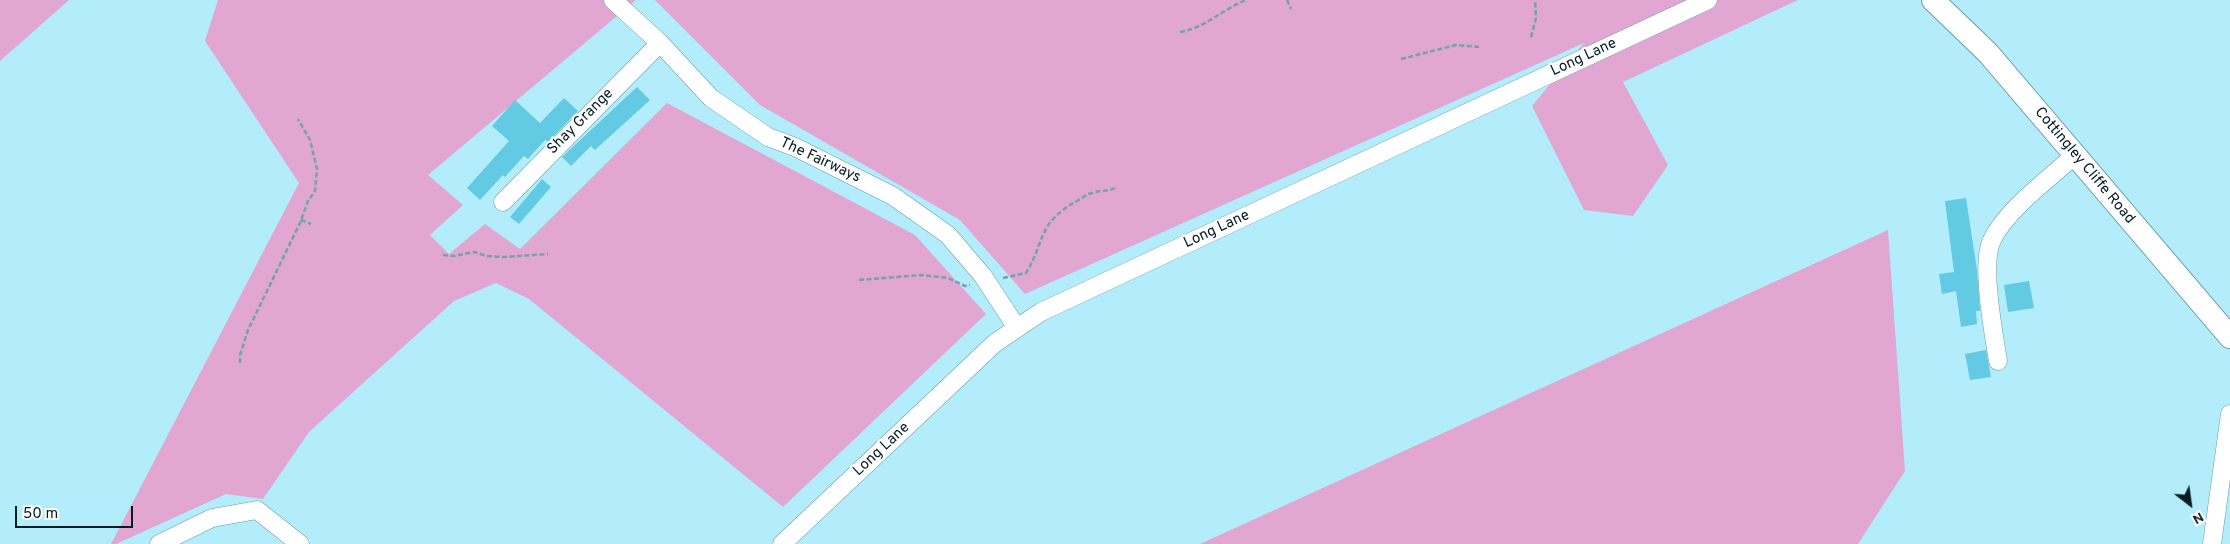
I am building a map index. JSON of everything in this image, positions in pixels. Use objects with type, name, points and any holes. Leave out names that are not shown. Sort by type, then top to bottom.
[{"type":"main road","name":"Cottingley Cliffe Road","points":[[1933,0],[1988,53],[2230,337]]},
{"type":"street","name":"The Fairways","points":[[613,0],[660,43],[711,98],[768,136],[795,147],[893,196],[948,235],[983,276],[1017,328]]},
{"type":"street","name":"Long Lane","points":[[782,544],[995,343],[1041,312],[1708,0]]},
{"type":"street","name":"Shay Grange","points":[[503,202],[660,43]]},
{"type":"street","points":[[1998,361],[1990,307],[1988,269],[1991,241],[2010,215],[2074,155]]},
{"type":"street","points":[[2212,544],[2230,414]]},
{"type":"street","points":[[160,544],[212,518],[257,510],[300,544]]},
{"type":"path","points":[[1180,32],[1193,30],[1246,0]]},
{"type":"path","points":[[1287,0],[1291,9]]},
{"type":"path","points":[[1532,37],[1536,18],[1534,0]]},
{"type":"path","points":[[1401,59],[1456,45],[1480,47]]},
{"type":"path","points":[[240,363],[240,355],[248,330],[301,220],[308,201],[315,191],[317,169],[310,140],[298,119]]},
{"type":"path","points":[[1000,278],[1026,273],[1047,225],[1061,210],[1092,192],[1107,192],[1115,188]]},
{"type":"path","points":[[301,220],[311,224]]},
{"type":"path","points":[[444,255],[454,256],[474,252],[487,256],[504,257],[548,254]]},
{"type":"path","points":[[859,280],[921,275],[948,278],[965,286],[976,284]]},
{"type":"shaded area","points":[[0,0],[69,0],[0,61]]},
{"type":"shaded area","points":[[218,0],[636,0],[428,175],[463,205],[430,235],[449,254],[485,224],[520,249],[667,103],[915,235],[986,314],[783,507],[529,299],[496,283],[454,301],[309,432],[263,499],[226,494],[116,544],[111,544],[299,183],[205,41]]},
{"type":"shaded area","points":[[655,0],[1798,0],[1623,82],[1668,165],[1633,216],[1584,210],[1532,106],[1584,43],[1025,294],[960,220],[760,105]]},
{"type":"shaded area","points":[[1888,230],[1905,471],[1858,544],[1200,544]]},
{"type":"building","points":[[637,87],[650,100],[595,150],[591,146],[571,166],[562,157]]},
{"type":"building","points":[[564,98],[578,111],[548,142],[545,140],[528,159],[524,156],[480,200],[467,188],[509,141],[492,126],[515,100],[540,123]]},
{"type":"building","points":[[542,179],[551,187],[519,224],[510,217]]},
{"type":"building","points":[[1966,198],[1977,270],[1980,311],[1976,311],[1977,324],[1961,327],[1956,291],[1942,294],[1939,274],[1954,272],[1945,201]]},
{"type":"building","points":[[2029,281],[2034,308],[2008,312],[2004,285]]},
{"type":"building","points":[[1986,350],[1991,377],[1970,380],[1965,354]]}]
